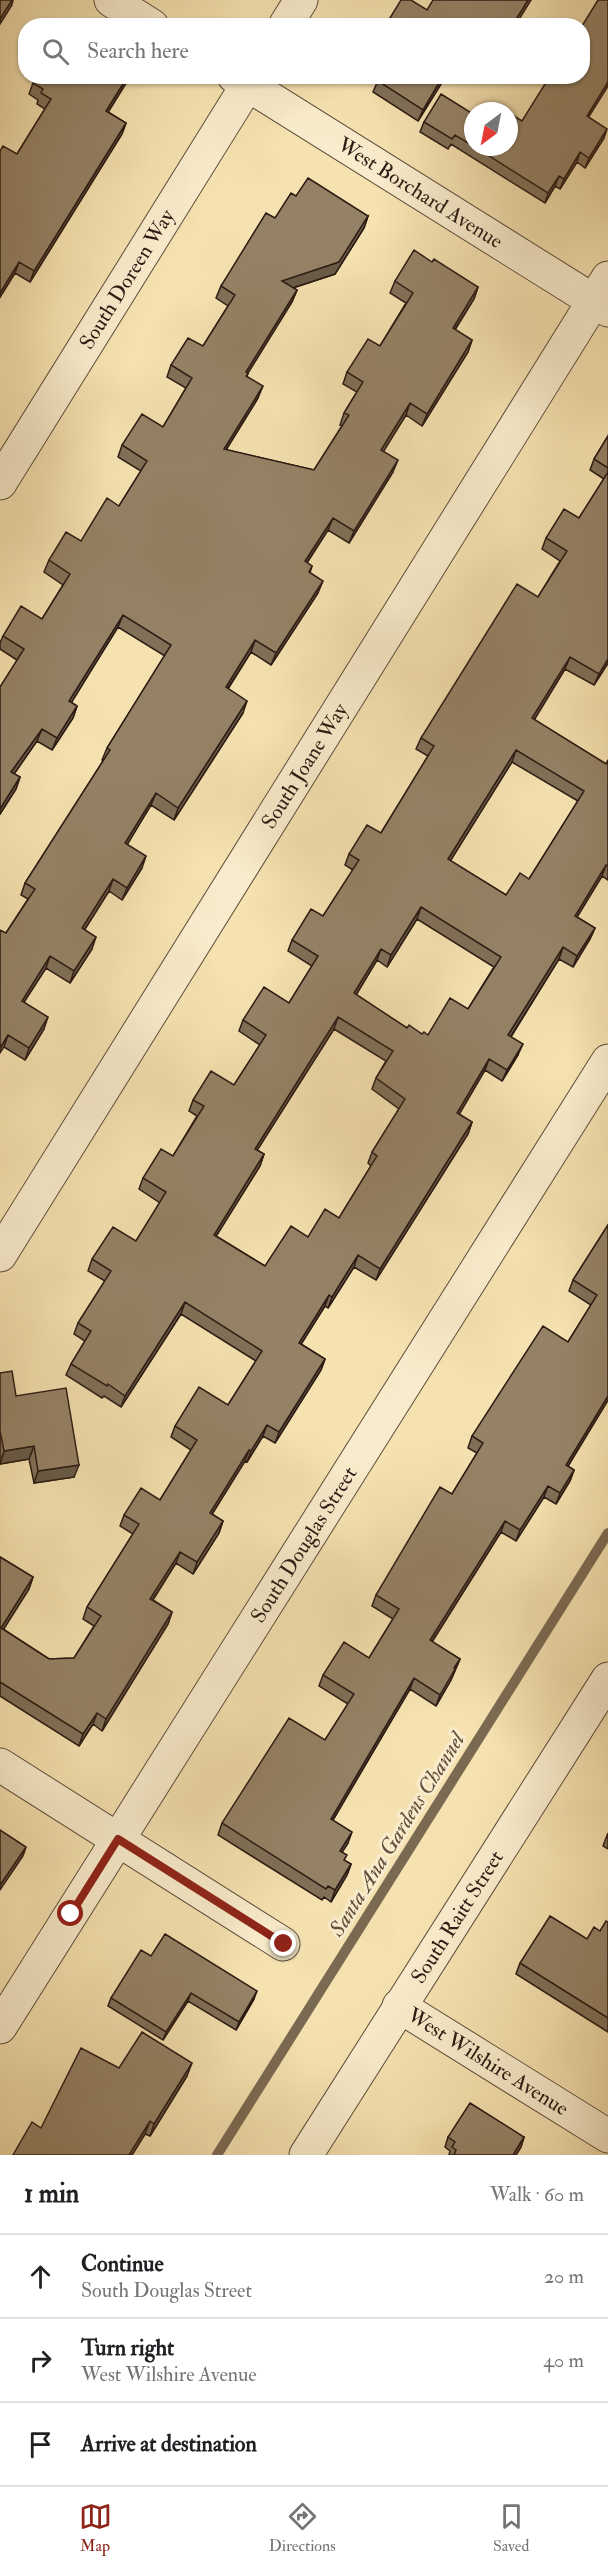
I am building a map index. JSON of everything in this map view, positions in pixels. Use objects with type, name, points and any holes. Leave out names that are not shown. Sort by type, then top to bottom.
[{"type":"street","points":[[111,0],[139,18]]},
{"type":"street","points":[[290,18],[301,0]]},
{"type":"street","name":"South Doreen Way","points":[[0,483],[242,84]]},
{"type":"street","name":"West Borchard Avenue","points":[[253,84],[603,296]]},
{"type":"street","name":"South Joane Way","points":[[0,1255],[603,296]]},
{"type":"street","name":"South Douglas Street","points":[[0,2027],[608,1061]]},
{"type":"street","name":"South Raitt Street","points":[[306,2155],[608,1679]]},
{"type":"street","points":[[0,1765],[284,1944]]},
{"type":"street","name":"West Wilshire Avenue","points":[[399,2006],[608,2136]]},
{"type":"building","points":[[0,0],[12,0],[0,19]]},
{"type":"building","points":[[401,0],[411,0],[427,10],[433,0],[528,0],[517,18],[390,18]]},
{"type":"building","points":[[598,0],[608,0],[608,82],[587,116],[607,129],[589,158],[580,152],[564,179],[559,176],[548,193],[489,156],[518,156],[518,118],[522,121],[545,84],[590,84],[590,18],[587,18]]},
{"type":"building","points":[[35,84],[123,84],[106,111],[126,123],[34,271],[19,262],[0,293],[0,151],[3,146],[17,154],[51,99],[41,93],[43,89]]},
{"type":"building","points":[[383,84],[438,84],[423,110]]},
{"type":"building","points":[[441,94],[464,108],[464,140],[455,135],[452,139],[424,122]]},
{"type":"building","points":[[308,178],[368,216],[339,262],[282,281],[297,290],[246,372],[248,374],[246,376],[263,386],[224,449],[314,470],[349,415],[344,413],[363,382],[347,372],[368,339],[380,346],[413,293],[395,281],[414,250],[432,262],[434,259],[478,287],[453,328],[472,340],[427,414],[410,403],[381,450],[398,460],[354,531],[333,518],[305,561],[312,566],[309,572],[323,581],[276,653],[255,640],[226,687],[247,701],[178,808],[156,793],[125,843],[146,856],[127,888],[113,879],[82,928],[96,937],[74,971],[50,956],[22,1001],[48,1017],[29,1048],[8,1035],[0,1048],[0,930],[6,933],[35,889],[25,883],[110,750],[107,748],[171,645],[123,615],[69,701],[77,706],[57,738],[42,729],[11,772],[20,777],[0,809],[0,687],[24,649],[3,636],[21,606],[42,619],[70,574],[49,560],[66,532],[81,541],[107,498],[119,506],[147,461],[122,445],[142,414],[163,427],[192,378],[171,365],[188,338],[203,346],[235,295],[221,286],[266,213],[275,218],[291,193],[296,196]]},
{"type":"building","points":[[608,436],[608,468],[594,459]]},
{"type":"building","points":[[608,472],[608,659],[599,674],[570,657],[532,718],[606,764],[608,760],[608,866],[606,865],[575,916],[595,928],[577,956],[563,947],[508,1035],[523,1044],[507,1070],[489,1059],[457,1113],[472,1122],[380,1269],[358,1255],[332,1297],[329,1295],[299,1343],[325,1359],[279,1432],[267,1425],[251,1451],[249,1450],[210,1513],[223,1521],[197,1562],[180,1552],[150,1599],[172,1612],[106,1719],[97,1713],[83,1734],[0,1682],[0,1557],[33,1577],[1,1628],[49,1659],[74,1658],[101,1616],[87,1607],[139,1524],[124,1515],[141,1488],[160,1500],[197,1440],[175,1426],[199,1387],[228,1405],[262,1351],[185,1302],[125,1396],[71,1364],[91,1331],[78,1323],[111,1271],[92,1259],[113,1227],[136,1241],[166,1192],[143,1178],[161,1149],[173,1156],[204,1106],[193,1100],[211,1071],[234,1085],[266,1035],[243,1020],[264,987],[289,1003],[318,956],[292,940],[311,909],[323,916],[359,860],[349,854],[367,825],[381,833],[434,746],[421,738],[517,584],[538,597],[567,551],[546,538],[564,509],[579,518]],"holes":[[[516,750],[584,791],[529,879],[520,873],[506,895],[448,859]],[[421,907],[501,957],[468,1009],[450,998],[428,1035],[424,1032],[422,1034],[409,1025],[407,1028],[354,993],[381,949],[391,955]],[[338,1017],[393,1051],[376,1078],[405,1099],[372,1152],[377,1156],[339,1218],[325,1209],[308,1237],[291,1226],[265,1266],[214,1235],[264,1154],[255,1149]]]},
{"type":"building","points":[[608,1225],[608,1396],[566,1465],[574,1470],[560,1493],[548,1486],[520,1530],[505,1521],[430,1640],[460,1659],[440,1695],[414,1678],[331,1819],[352,1832],[340,1851],[347,1855],[344,1860],[351,1864],[335,1890],[328,1886],[326,1889],[222,1823],[289,1718],[325,1740],[354,1694],[323,1675],[344,1642],[369,1658],[399,1609],[376,1595],[440,1487],[452,1494],[483,1443],[472,1436],[543,1326],[568,1342],[597,1295],[573,1280]]},
{"type":"building","points":[[12,1371],[16,1396],[66,1388],[79,1465],[38,1471],[34,1446],[4,1451],[0,1431],[0,1373]]},
{"type":"building","points":[[0,1830],[26,1847],[0,1885]]},
{"type":"building","points":[[550,1916],[587,1939],[594,1927],[600,1931],[606,1921],[608,1922],[608,2018],[520,1963]]},
{"type":"building","points":[[165,1934],[257,1991],[239,2022],[191,1993],[166,2032],[111,1998],[141,1950],[151,1956]]},
{"type":"building","points":[[142,2032],[192,2063],[154,2124],[150,2121],[129,2155],[13,2155],[32,2122],[41,2128],[81,2048],[119,2068]]},
{"type":"building","points":[[470,2103],[524,2137],[513,2155],[454,2155],[456,2150],[452,2147],[455,2142],[448,2137]]},
{"type":"waterway","name":"Santa Ana Gardens Channel","points":[[217,2155],[608,1533]]},
{"type":"route","points":[[71,1914],[118,1839],[284,1944]]}]
